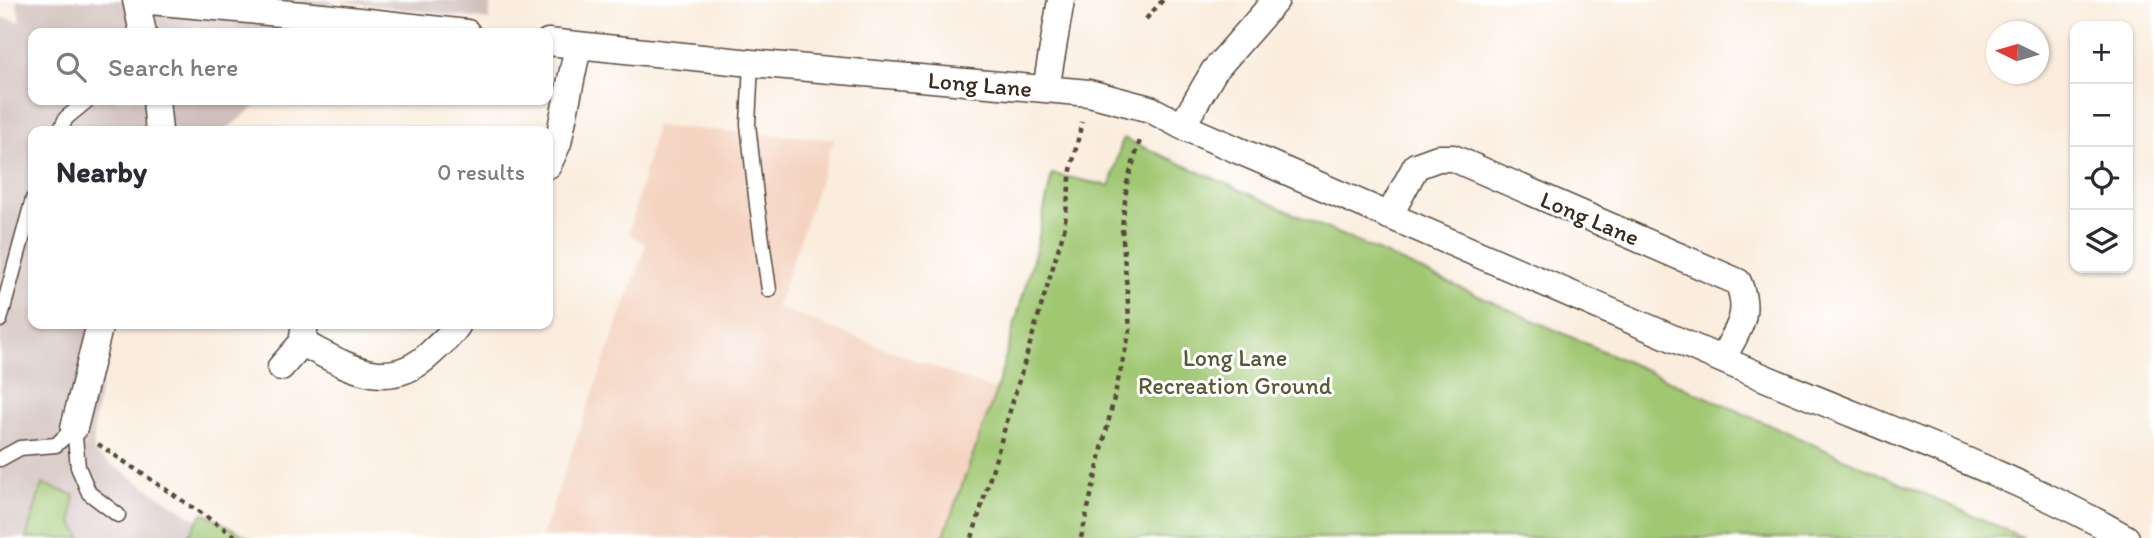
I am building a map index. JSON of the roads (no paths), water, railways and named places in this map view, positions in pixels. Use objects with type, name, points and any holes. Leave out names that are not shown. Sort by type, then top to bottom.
[{"type":"street","points":[[142,28],[137,0],[235,5],[426,28]]},
{"type":"street","points":[[1046,89],[1061,0]]},
{"type":"street","points":[[1182,126],[1214,71],[1276,0]]},
{"type":"street","name":"Long Lane","points":[[553,43],[1089,93],[1150,109],[1182,126],[1390,216],[2077,510],[2126,538]]},
{"type":"street","points":[[553,154],[558,143],[578,46]]},
{"type":"street","points":[[156,105],[159,126]]},
{"type":"street","name":"Long Lane","points":[[1390,216],[1416,166],[1438,158],[1453,158],[1738,282],[1745,297],[1744,319],[1721,359]]},
{"type":"street","points":[[74,428],[99,329]]},
{"type":"street","points":[[281,367],[303,333],[359,372],[392,374],[419,365],[455,329]]},
{"type":"lane","points":[[751,63],[748,124],[769,290]]},
{"type":"lane","points":[[62,126],[66,118],[82,105]]},
{"type":"lane","points":[[0,320],[28,217]]},
{"type":"lane","points":[[0,459],[20,448],[56,445],[74,428]]},
{"type":"lane","points":[[74,428],[78,467],[89,493],[118,515]]},
{"type":"park label","name":"Long Lane Recreation Ground","points":[[1235,371]]}]
